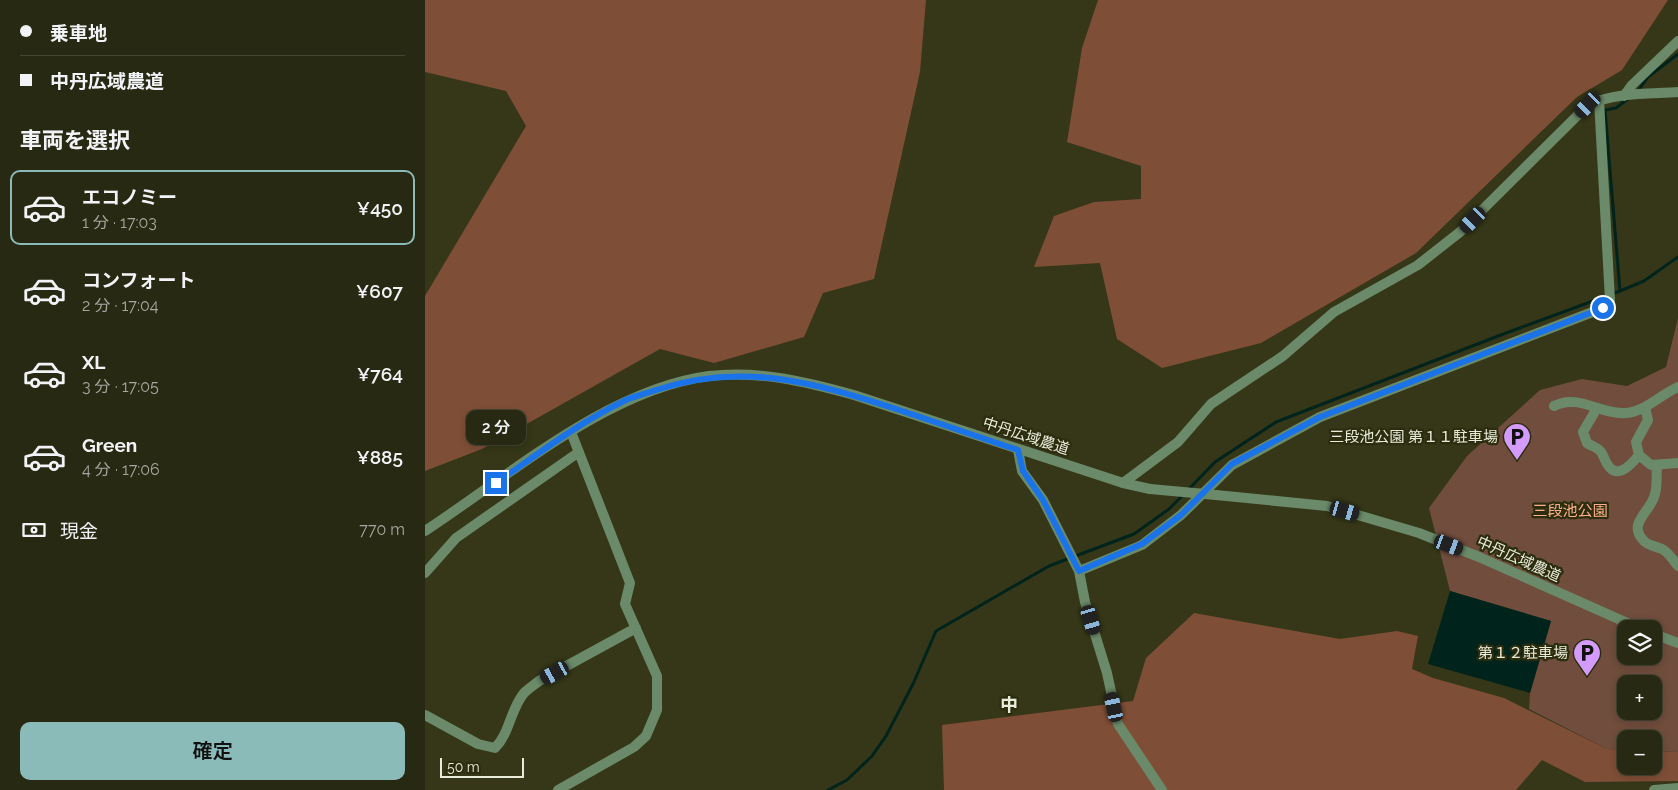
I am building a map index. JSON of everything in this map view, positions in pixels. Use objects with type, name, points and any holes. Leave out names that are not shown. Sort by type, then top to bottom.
[{"type":"street","points":[[1624,96],[1632,85],[1678,41]]},
{"type":"street","points":[[1123,483],[1178,442],[1211,404],[1283,356],[1334,312],[1418,265],[1461,232],[1588,105],[1599,100],[1624,96],[1678,92]]},
{"type":"street","points":[[1079,571],[1142,544],[1181,515],[1232,464],[1320,417],[1603,308],[1610,300],[1599,100]]},
{"type":"street","name":"中丹広域農道","points":[[425,531],[571,432],[624,401],[680,382],[709,376],[773,376],[854,395],[1123,483],[1149,489],[1327,506],[1419,533],[1479,557],[1621,620]]},
{"type":"street","points":[[1554,406],[1573,400],[1614,413],[1626,413],[1645,407],[1678,387]]},
{"type":"street","points":[[1645,407],[1649,420],[1635,442],[1651,465],[1678,463]]},
{"type":"street","points":[[1597,408],[1583,432],[1587,443],[1599,449],[1606,463],[1616,472],[1623,472],[1645,456]]},
{"type":"street","points":[[558,790],[634,747],[646,736],[657,710],[657,676],[625,604],[630,583],[571,432]]},
{"type":"street","points":[[1018,450],[1023,471],[1043,500],[1079,571],[1085,602],[1107,673],[1118,724],[1162,790]]},
{"type":"street","points":[[425,573],[456,538],[579,452]]},
{"type":"street","points":[[1657,466],[1658,486],[1653,500],[1637,525],[1638,533],[1647,544],[1665,550],[1678,566]]},
{"type":"street","points":[[425,715],[478,744],[495,748],[504,739],[525,692],[539,682],[636,628]]},
{"type":"street","points":[[1662,637],[1678,643]]},
{"type":"street","points":[[1661,790],[1678,788]]},
{"type":"green space","name":"三段池公園","points":[[1678,318],[1678,752],[1662,751],[1662,730],[1617,730],[1617,750],[1607,749],[1529,709],[1530,693],[1551,621],[1450,591],[1429,508],[1467,456],[1540,390],[1582,379],[1627,386],[1666,367]]},
{"type":"shaded area","points":[[425,0],[926,0],[920,72],[874,279],[823,293],[804,337],[714,363],[660,349],[482,449],[425,471],[425,296],[526,126],[506,91],[425,72]]},
{"type":"shaded area","points":[[1098,0],[1668,0],[1622,70],[1577,97],[1416,253],[1261,343],[1162,368],[1117,339],[1100,263],[1034,267],[1054,216],[1094,202],[1141,199],[1141,166],[1067,142],[1082,48]]},
{"type":"shaded area","points":[[1194,613],[1340,639],[1397,631],[1418,636],[1412,669],[1433,678],[1504,698],[1607,749],[1617,750],[1617,775],[1662,775],[1662,751],[1678,752],[1678,781],[1585,782],[1542,760],[1516,790],[944,790],[942,725],[1133,701],[1146,658]]},
{"type":"water","points":[[1450,591],[1551,621],[1530,693],[1428,664]]},
{"type":"waterway","points":[[1638,91],[1648,77],[1678,54]]},
{"type":"waterway","points":[[1620,291],[1605,110],[1616,108],[1629,98]]},
{"type":"waterway","points":[[1188,490],[1215,462],[1276,422],[1620,291],[1644,281],[1678,257]]},
{"type":"waterway","points":[[828,790],[847,780],[872,756],[886,736],[913,684],[936,631],[1049,566],[1134,534],[1169,509],[1184,494]]},
{"type":"place","name":"三段池公園 第１１駐車場","points":[[1517,461]]},
{"type":"place","name":"第１２駐車場","points":[[1587,677]]},
{"type":"district","name":"中","points":[[1009,705]]},
{"type":"route","points":[[496,483],[571,432],[624,401],[680,382],[709,376],[773,376],[854,395],[1018,450],[1023,471],[1043,500],[1079,571],[1142,544],[1181,515],[1232,464],[1320,417],[1335,413],[1603,308]]}]
